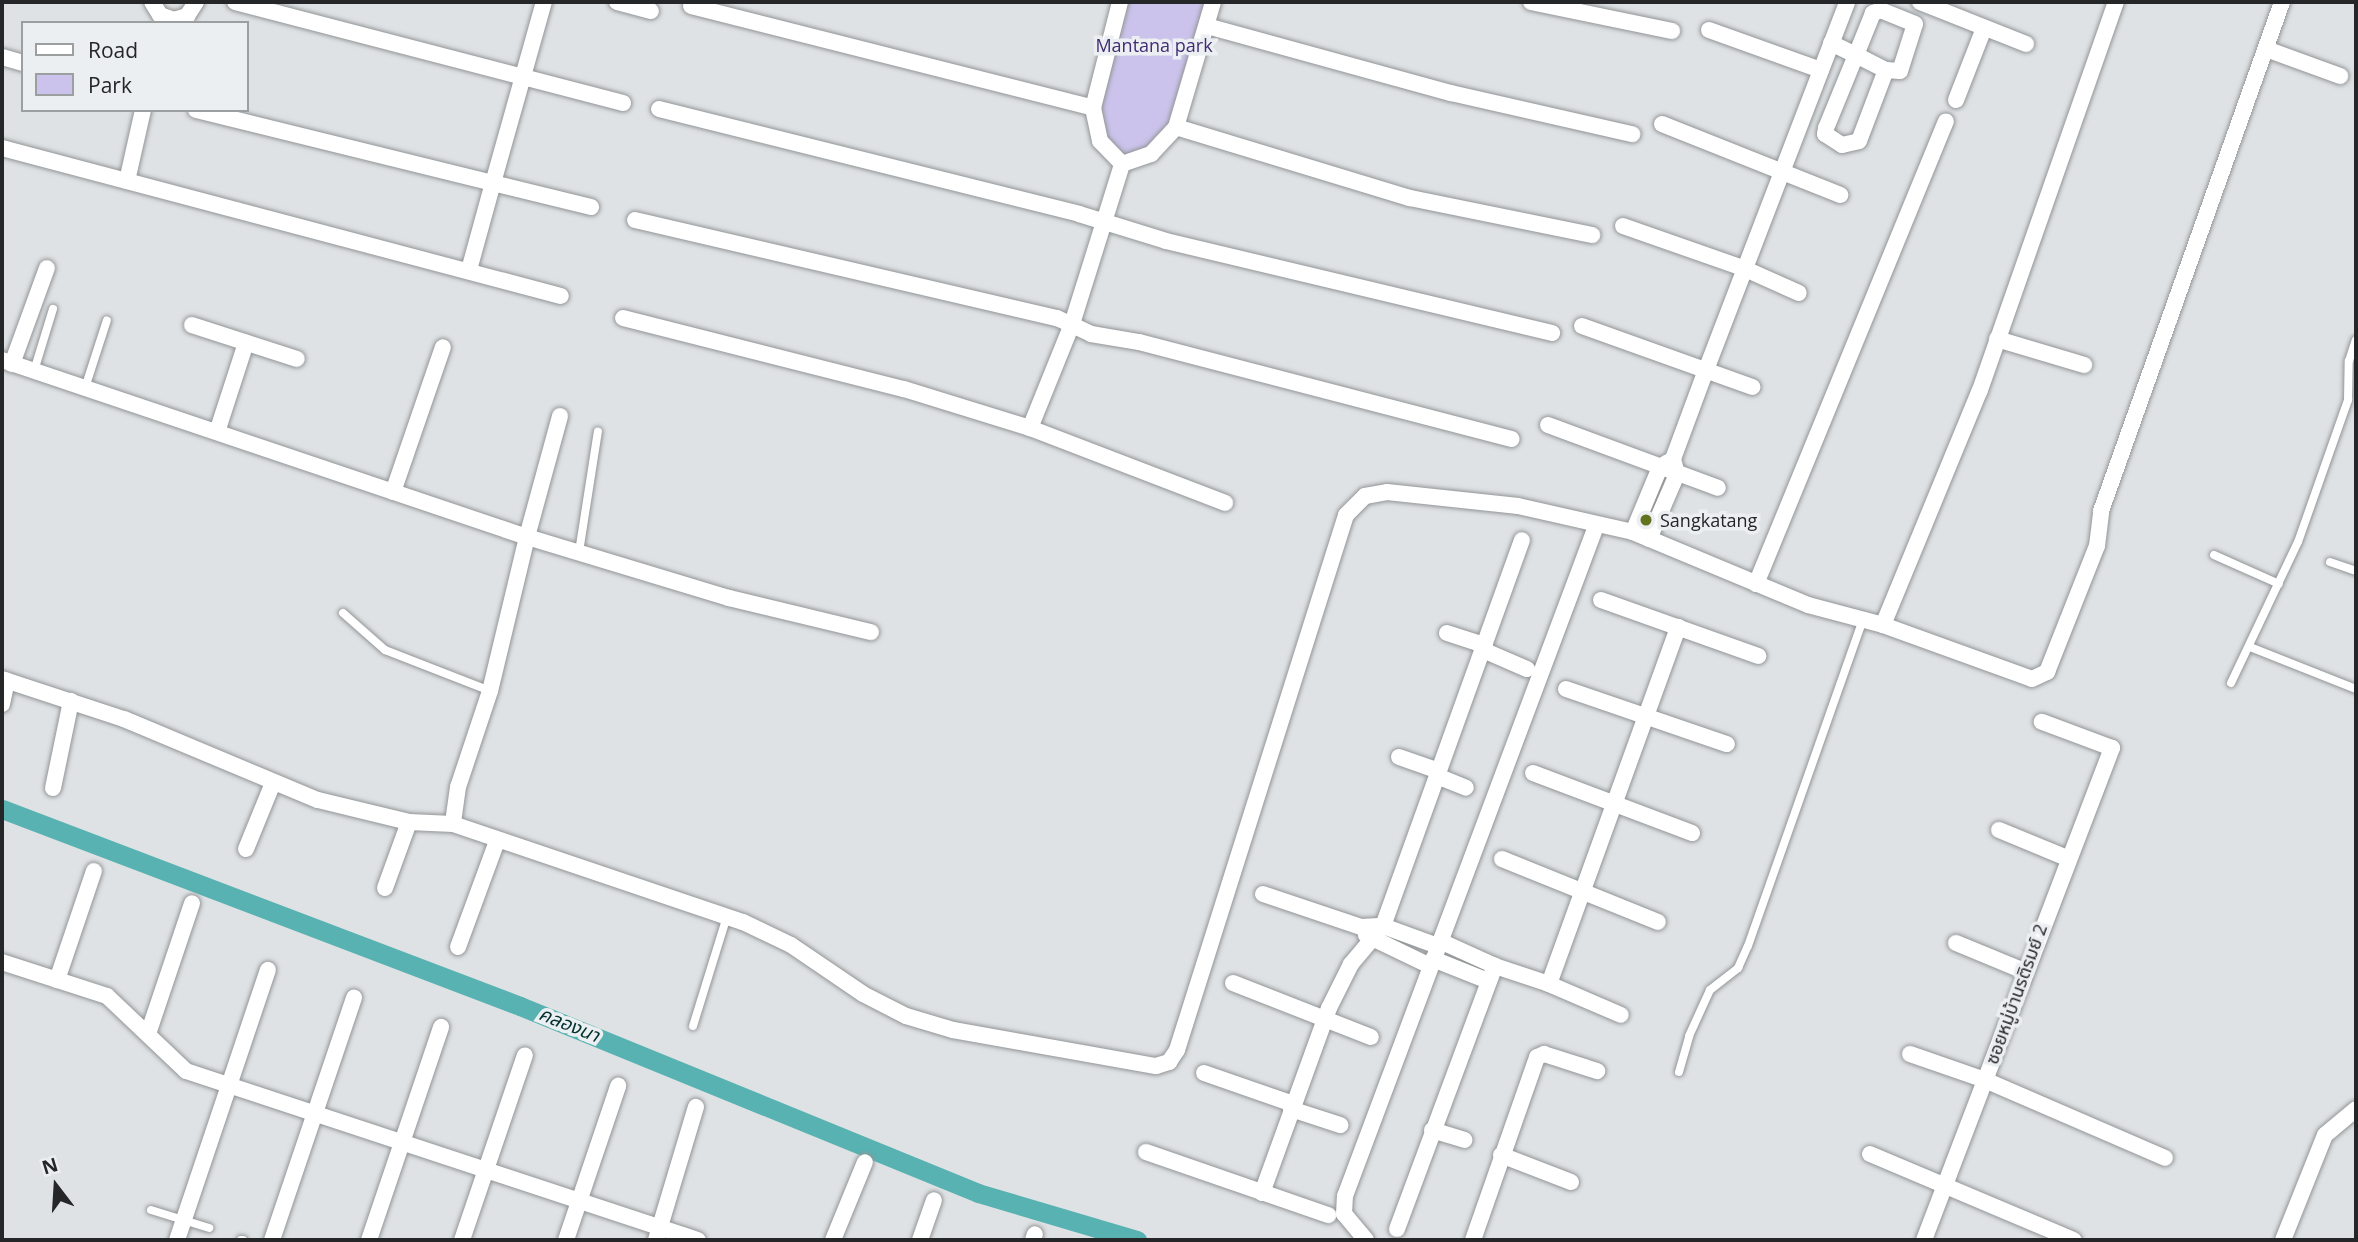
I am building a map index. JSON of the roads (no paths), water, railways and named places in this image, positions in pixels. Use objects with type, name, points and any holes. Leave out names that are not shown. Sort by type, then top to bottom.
[{"type":"street","points":[[152,2],[166,20],[187,16],[196,2]]},
{"type":"street","points":[[235,2],[623,103]]},
{"type":"street","points":[[469,270],[544,2]]},
{"type":"street","points":[[617,2],[651,10]]},
{"type":"street","points":[[1122,164],[1151,154],[1176,127],[1213,2]]},
{"type":"street","points":[[1531,2],[1672,31]]},
{"type":"street","points":[[1649,539],[1670,467],[1743,268],[1847,2]]},
{"type":"street","points":[[1920,2],[2026,44]]},
{"type":"street","points":[[1883,625],[1997,339],[2116,2]]},
{"type":"street","points":[[2,704],[4,680],[124,719],[318,800],[409,822],[453,824],[497,842],[727,916],[791,945],[863,994],[906,1016],[953,1030],[1142,1064],[1169,1062],[1177,1050],[1346,515],[1365,496],[1387,492],[1537,509],[1595,526],[1633,532],[1808,605],[1883,625],[2032,679],[2047,672],[2097,546],[2101,510],[2282,2]]},
{"type":"street","points":[[1116,3],[1093,108],[1100,141],[1122,164]]},
{"type":"street","points":[[691,6],[1093,108]]},
{"type":"street","points":[[1830,43],[1856,55],[1886,70],[1900,71],[1915,30],[1912,20],[1876,10],[1856,55],[1826,128],[1825,134],[1842,145],[1858,141],[1886,70]]},
{"type":"street","points":[[1207,26],[1451,93],[1632,134]]},
{"type":"street","points":[[1956,100],[1984,28]]},
{"type":"street","points":[[1709,30],[1821,70]]},
{"type":"street","points":[[2266,49],[2340,76]]},
{"type":"street","points":[[2,57],[21,62]]},
{"type":"street","points":[[659,108],[1080,214],[1101,224],[1552,333]]},
{"type":"street","points":[[127,181],[143,112]]},
{"type":"street","points":[[204,112],[591,207]]},
{"type":"street","points":[[1756,584],[1946,121]]},
{"type":"street","points":[[1662,124],[1840,195]]},
{"type":"street","points":[[1176,127],[1410,198],[1592,235]]},
{"type":"street","points":[[2,148],[561,296]]},
{"type":"street","points":[[1030,428],[1072,324],[1101,224],[1122,164]]},
{"type":"street","points":[[635,220],[1072,324],[1091,334],[1139,342],[1512,439]]},
{"type":"street","points":[[1623,226],[1743,268],[1799,293]]},
{"type":"street","points":[[47,268],[7,362],[527,537],[729,597],[871,632]]},
{"type":"street","points":[[623,318],[904,389],[1030,428],[1226,503]]},
{"type":"street","points":[[192,325],[297,359]]},
{"type":"street","points":[[1582,326],[1752,387]]},
{"type":"street","points":[[1997,339],[2084,365]]},
{"type":"street","points":[[217,432],[246,343]]},
{"type":"street","points":[[393,492],[443,347]]},
{"type":"street","points":[[453,824],[458,787],[490,691],[527,537],[560,416]]},
{"type":"street","points":[[1548,425],[1670,467],[1718,488]]},
{"type":"street","points":[[1633,532],[1670,467]]},
{"type":"street","points":[[1366,1240],[1344,1214],[1345,1196],[1595,526]]},
{"type":"street","points":[[1262,1194],[1325,1018],[1366,934],[1383,926],[1522,540]]},
{"type":"street","points":[[1601,600],[1758,656]]},
{"type":"street","points":[[1549,984],[1580,892],[1678,627]]},
{"type":"street","points":[[1447,633],[1527,669]]},
{"type":"street","points":[[1566,689],[1645,713],[1727,744]]},
{"type":"street","points":[[53,788],[71,701]]},
{"type":"street","name":"ซอยหมู่บ้านรติรมย์ 2","points":[[1924,1240],[1947,1186],[2067,858],[2112,748],[2042,722]]},
{"type":"street","points":[[1399,757],[1466,788]]},
{"type":"street","points":[[1533,774],[1692,833]]},
{"type":"street","points":[[246,849],[273,783]]},
{"type":"street","points":[[385,888],[409,822]]},
{"type":"street","points":[[1999,830],[2067,858]]},
{"type":"street","points":[[458,947],[497,842]]},
{"type":"street","points":[[1502,859],[1658,922]]},
{"type":"street","points":[[57,980],[94,870]]},
{"type":"street","points":[[1263,894],[1366,934],[1435,953],[1495,965],[1549,984],[1621,1015]]},
{"type":"street","points":[[148,1034],[192,903]]},
{"type":"street","points":[[1383,926],[1488,981]]},
{"type":"street","points":[[1956,943],[2024,971]]},
{"type":"street","points":[[2,962],[107,996],[186,1071],[579,1203],[657,1234],[698,1240]]},
{"type":"street","points":[[1397,1229],[1495,965]]},
{"type":"street","points":[[177,1240],[268,970]]},
{"type":"street","points":[[1233,983],[1371,1037]]},
{"type":"street","points":[[272,1240],[354,998]]},
{"type":"street","points":[[369,1240],[441,1027]]},
{"type":"street","points":[[1473,1240],[1500,1155],[1537,1057],[1544,1054],[1597,1071]]},
{"type":"street","points":[[462,1240],[525,1055]]},
{"type":"street","points":[[1910,1055],[1984,1080],[2165,1158]]},
{"type":"street","points":[[1203,1073],[1340,1125]]},
{"type":"street","points":[[566,1240],[618,1086]]},
{"type":"street","points":[[657,1234],[696,1107]]},
{"type":"street","points":[[2283,1240],[2325,1135],[2356,1109]]},
{"type":"street","points":[[1432,1130],[1464,1140]]},
{"type":"street","points":[[1146,1152],[1328,1215]]},
{"type":"street","points":[[1870,1154],[2074,1240]]},
{"type":"street","points":[[1500,1155],[1571,1182]]},
{"type":"street","points":[[833,1240],[865,1162]]},
{"type":"street","points":[[920,1240],[934,1200]]},
{"type":"lane","points":[[34,371],[53,309]]},
{"type":"lane","points":[[85,388],[107,320]]},
{"type":"lane","points":[[2231,683],[2279,584],[2348,400],[2349,361],[2356,340]]},
{"type":"lane","points":[[579,552],[598,431]]},
{"type":"lane","points":[[2214,555],[2279,584]]},
{"type":"lane","points":[[2330,562],[2356,571]]},
{"type":"lane","points":[[343,613],[385,650],[490,691]]},
{"type":"lane","points":[[1679,1072],[1689,1036],[1710,990],[1738,968],[1748,946],[1863,620]]},
{"type":"lane","points":[[2250,647],[2356,688]]},
{"type":"lane","points":[[693,1026],[727,916]]},
{"type":"lane","points":[[151,1210],[209,1228]]},
{"type":"waterway","name":"คลองนา","points":[[2,809],[520,1006],[978,1193],[1137,1240]]},
{"type":"place","name":"Sangkatang","points":[[1646,520]]},
{"type":"park label","name":"Mantana park","points":[[1154,45]]}]
